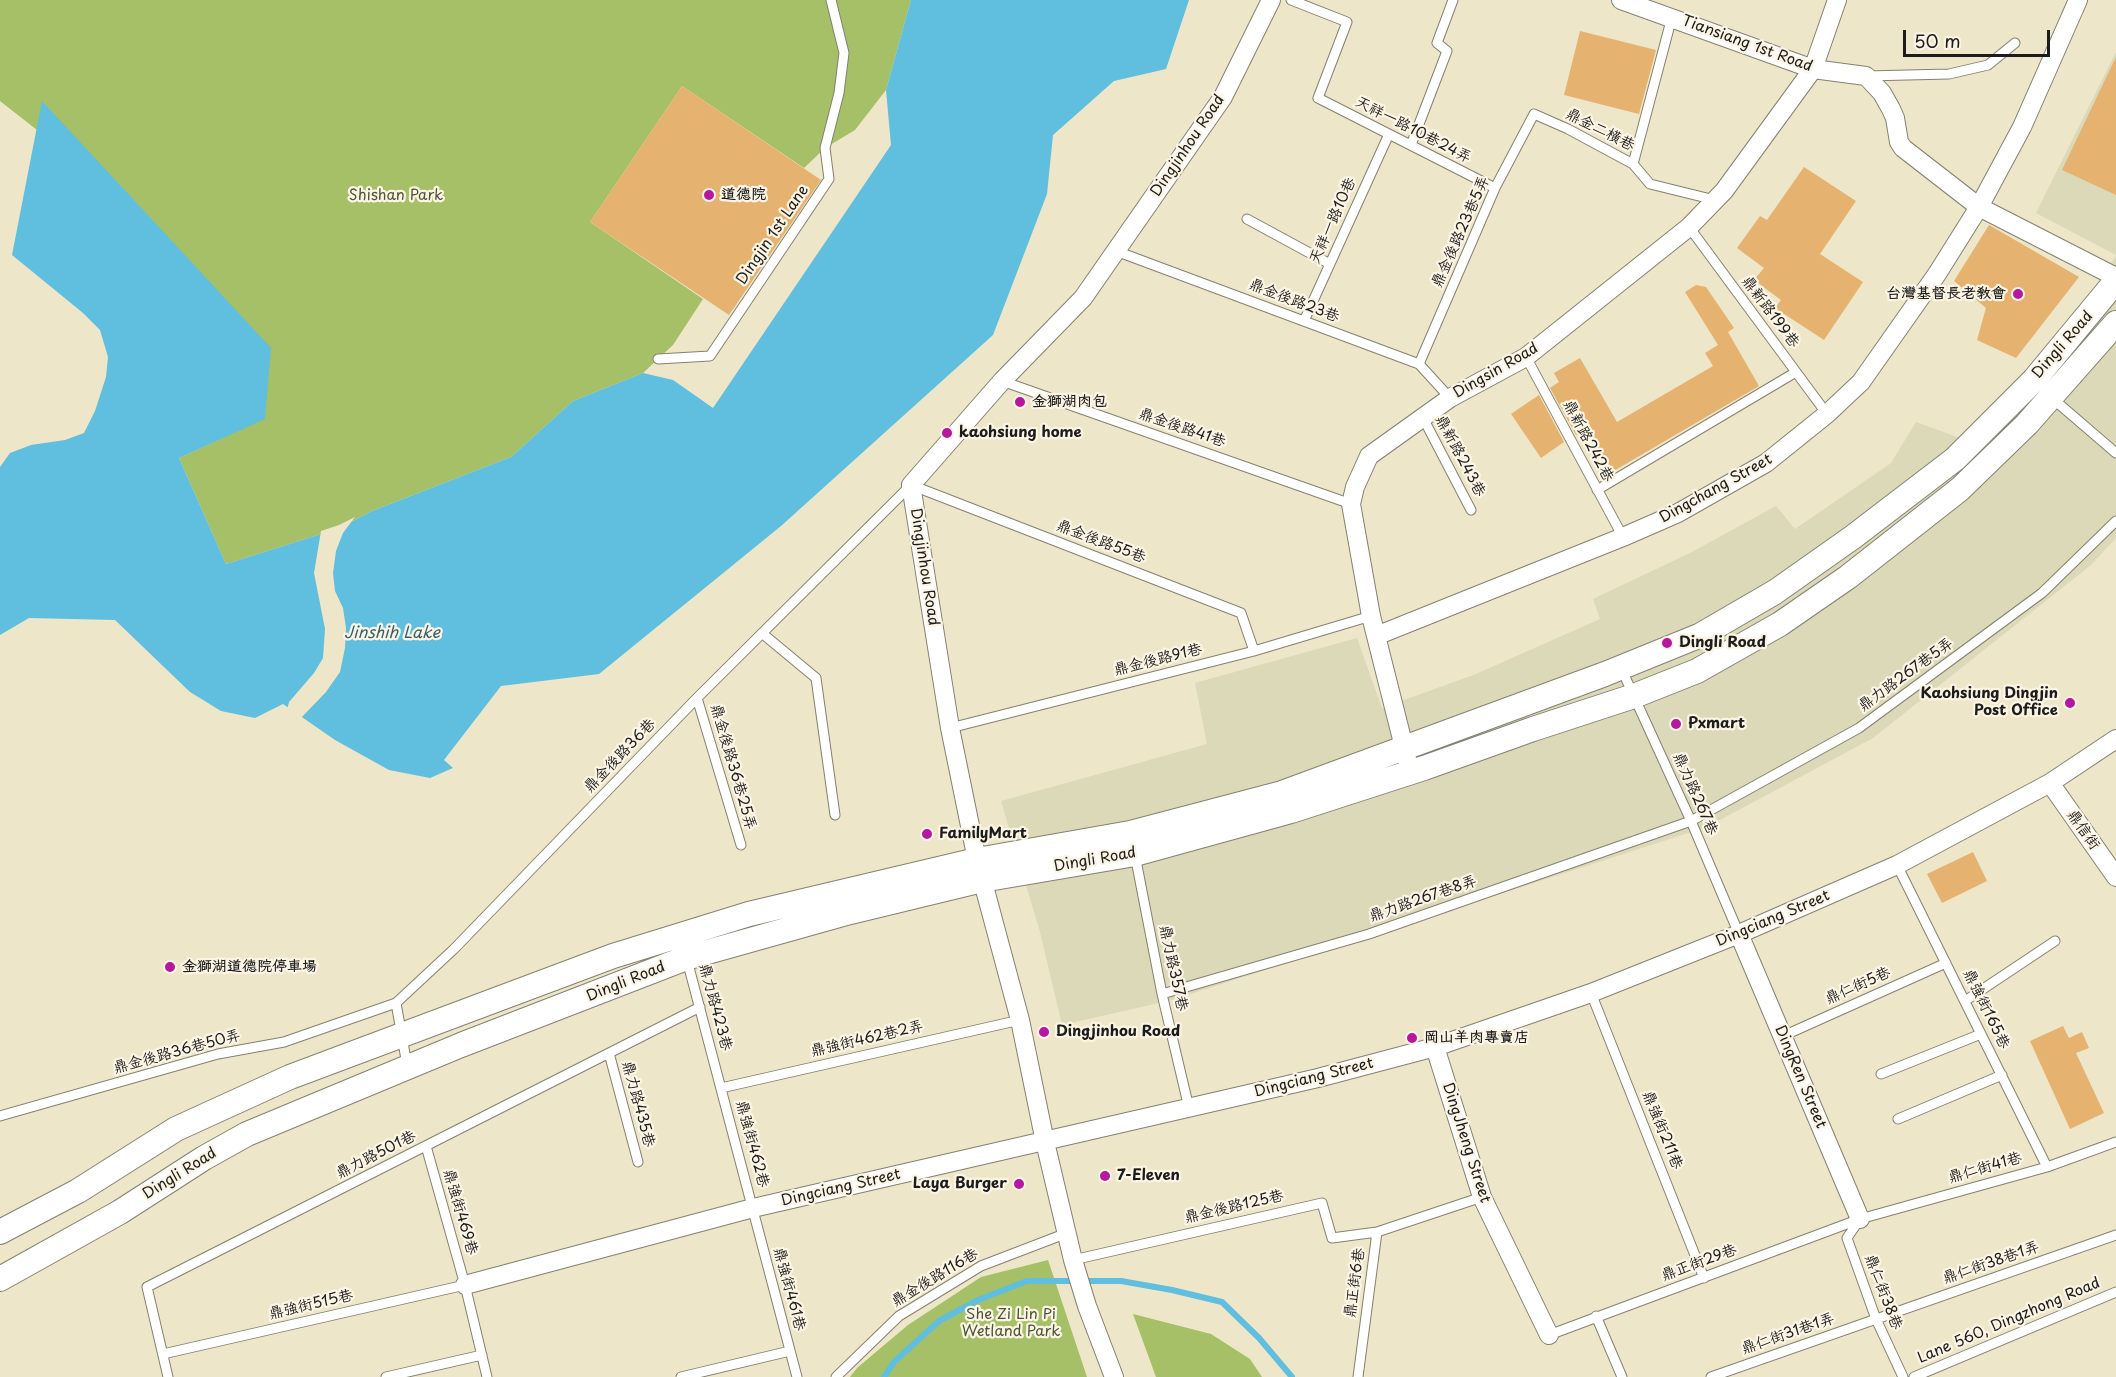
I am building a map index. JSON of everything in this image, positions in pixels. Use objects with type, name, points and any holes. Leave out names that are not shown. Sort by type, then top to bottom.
[{"type":"street","name":"Dingjinhou Road","points":[[1114,1377],[1087,1306],[1073,1260],[1045,1142],[1020,1020],[980,870],[950,728],[911,485],[1002,381],[1083,298],[1223,97],[1271,0]]},
{"type":"street","name":"Tiansiang 1st Road","points":[[1621,0],[1813,69],[1866,76]]},
{"type":"street","name":"Dingsin Road","points":[[1410,772],[1371,616],[1352,504],[1355,487],[1370,456],[1422,416],[1450,398],[1527,357],[1689,227],[1724,191],[1813,69],[1837,0]]},
{"type":"street","name":"Dingchang Street","points":[[1376,636],[1678,513],[1766,463],[1827,414],[1861,382],[1937,274],[1980,207],[2022,127],[2078,0]]},
{"type":"street","points":[[1866,76],[1882,93],[1895,118],[1899,142],[1903,148],[1980,207],[2116,279]]},
{"type":"street","name":"Dingli Road","points":[[0,1279],[120,1212],[204,1158],[247,1134],[408,1067],[749,915],[980,870],[1132,844],[1291,811],[1634,696],[1697,671],[1780,624],[1848,577],[1960,489],[2027,424],[2042,388],[2116,279]]},
{"type":"street","name":"Dingli Road","points":[[1132,844],[1404,749],[1621,668],[1701,635],[1775,592],[1824,558],[1955,459],[2042,388],[2116,323]]},
{"type":"street","name":"Dingciang Street","points":[[465,1285],[753,1208],[1318,1078],[1435,1047],[1591,993],[1739,934],[1897,866],[2050,783],[2116,739]]},
{"type":"street","name":"鼎信街","points":[[2050,783],[2116,877]]},
{"type":"street","name":"DingRen Street","points":[[1739,934],[1860,1219]]},
{"type":"street","name":"Dingli Road","points":[[0,1232],[78,1191],[176,1130],[290,1077],[613,956],[683,946]]},
{"type":"street","name":"DingJheng Street","points":[[1435,1047],[1482,1197],[1549,1335]]},
{"type":"lane","name":"Dingjin 1st Lane","points":[[658,359],[711,356],[829,178],[825,148],[839,93],[844,53],[831,0]]},
{"type":"lane","name":"天祥一路10巷24弄","points":[[1291,0],[1347,22],[1318,98],[1495,188]]},
{"type":"lane","points":[[1411,145],[1447,51],[1437,44],[1453,0]]},
{"type":"lane","points":[[1633,164],[1672,17]]},
{"type":"lane","points":[[1866,76],[1949,74],[1988,64],[2015,43]]},
{"type":"lane","name":"鼎金二橫巷","points":[[1534,114],[1568,129],[1633,164],[1650,184],[1715,200]]},
{"type":"lane","name":"鼎金後路23巷5弄","points":[[1419,364],[1495,188],[1534,114]]},
{"type":"lane","name":"天祥一路10巷","points":[[1304,321],[1389,134]]},
{"type":"lane","points":[[1247,219],[1330,264]]},
{"type":"lane","name":"鼎新路199巷","points":[[1689,227],[1827,414]]},
{"type":"lane","name":"鼎金後路23巷","points":[[1116,250],[1419,364],[1450,398]]},
{"type":"lane","name":"鼎新路242巷","points":[[1527,357],[1623,537]]},
{"type":"lane","points":[[1597,490],[1796,372]]},
{"type":"lane","name":"鼎金後路41巷","points":[[1002,381],[1352,504]]},
{"type":"lane","points":[[2042,388],[2116,453]]},
{"type":"lane","name":"鼎新路243巷","points":[[1422,416],[1471,510]]},
{"type":"lane","name":"鼎金後路36巷","points":[[396,1003],[460,943],[697,698],[911,485]]},
{"type":"lane","name":"鼎金後路55巷","points":[[911,485],[1241,613],[1254,651]]},
{"type":"lane","name":"鼎力路267巷5弄","points":[[1691,821],[1858,729],[2042,593],[2116,521]]},
{"type":"lane","name":"鼎金後路91巷","points":[[950,728],[1254,651],[1371,616]]},
{"type":"lane","points":[[763,634],[816,678],[835,815]]},
{"type":"lane","name":"鼎力路267巷","points":[[1621,668],[1691,821],[1739,934]]},
{"type":"lane","name":"鼎金後路36巷25弄","points":[[697,698],[741,845]]},
{"type":"lane","name":"鼎力路267巷8弄","points":[[1162,994],[1370,934],[1691,821]]},
{"type":"lane","name":"鼎力路357巷","points":[[1132,844],[1162,994],[1190,1108]]},
{"type":"lane","name":"鼎強街165巷","points":[[1897,866],[2047,1167]]},
{"type":"lane","points":[[1965,1001],[2055,941]]},
{"type":"lane","name":"鼎力路423巷","points":[[683,946],[721,1088]]},
{"type":"lane","name":"鼎仁街5巷","points":[[1783,1036],[1946,963]]},
{"type":"lane","name":"鼎強街211巷","points":[[1591,993],[1704,1278]]},
{"type":"lane","points":[[396,1003],[408,1067]]},
{"type":"lane","name":"鼎金後路36巷50弄","points":[[0,1116],[218,1053],[284,1042],[396,1003]]},
{"type":"lane","name":"鼎力路501巷","points":[[168,1377],[147,1287],[700,1007]]},
{"type":"lane","name":"鼎強街462巷2弄","points":[[721,1088],[1020,1020]]},
{"type":"lane","points":[[1881,1074],[1981,1034]]},
{"type":"lane","name":"鼎力路435巷","points":[[609,1053],[638,1162]]},
{"type":"lane","points":[[1898,1119],[2002,1075]]},
{"type":"lane","name":"鼎強街462巷","points":[[721,1088],[753,1208]]},
{"type":"lane","name":"鼎仁街41巷","points":[[1860,1219],[2047,1167],[2116,1142]]},
{"type":"lane","name":"鼎強街469巷","points":[[426,1146],[465,1285],[487,1377]]},
{"type":"lane","name":"鼎正街6巷","points":[[1358,1377],[1377,1232],[1482,1197]]},
{"type":"lane","name":"鼎金後路125巷","points":[[1073,1260],[1322,1203],[1332,1238],[1377,1232]]},
{"type":"lane","name":"鼎強街461巷","points":[[753,1208],[797,1377]]},
{"type":"lane","name":"鼎正街29巷","points":[[1549,1335],[1860,1219]]},
{"type":"lane","name":"鼎仁街38巷","points":[[1860,1219],[1847,1238],[1876,1319],[1903,1377]]},
{"type":"lane","name":"鼎金後路116巷","points":[[836,1377],[899,1316],[981,1266],[1067,1233]]},
{"type":"lane","name":"鼎仁街38巷1弄","points":[[1876,1319],[2116,1235]]},
{"type":"lane","name":"鼎強街515巷","points":[[163,1354],[465,1285]]},
{"type":"lane","name":"Lane 560, Dingzhong Road","points":[[1914,1377],[2116,1292]]},
{"type":"lane","points":[[1596,1316],[1622,1377]]},
{"type":"lane","name":"鼎仁街31巷1弄","points":[[1710,1377],[1876,1319]]},
{"type":"lane","points":[[681,1377],[790,1351]]},
{"type":"lane","points":[[386,1377],[482,1355]]},
{"type":"shaded area","points":[[2116,52],[2116,255],[2036,213]]},
{"type":"shaded area","points":[[2116,256],[2116,538],[2091,565],[1873,738],[1707,827],[1172,1000],[1062,1025],[1040,932],[1001,801],[1207,744],[1195,683],[1357,638],[1382,708],[1476,674],[1600,619],[1593,599],[1690,553],[1776,506],[1795,529],[1891,463],[1916,422],[1960,438],[2033,363],[2085,301]]},
{"type":"green space","name":"Shishan Park","points":[[0,0],[911,0],[886,90],[855,130],[825,148],[804,168],[682,86],[590,222],[703,299],[673,345],[643,373],[573,401],[511,457],[372,511],[340,528],[226,564],[179,458],[265,418],[43,102],[37,130],[0,101]]},
{"type":"green space","name":"She Zi Lin Pi Wetland Park","points":[[1048,1260],[1087,1377],[850,1377],[857,1368],[908,1325],[981,1277]]},
{"type":"green space","points":[[1133,1314],[1211,1334],[1250,1359],[1262,1377],[1156,1377]]},
{"type":"water","name":"Jinshih Lake","points":[[911,0],[1189,0],[1166,69],[1114,81],[1053,135],[1047,194],[993,335],[781,526],[599,674],[501,686],[444,760],[453,768],[430,778],[389,770],[335,740],[283,704],[255,718],[221,711],[190,692],[115,620],[29,618],[0,635],[0,467],[10,453],[31,445],[65,440],[84,433],[95,411],[106,377],[108,357],[100,330],[83,313],[12,255],[42,101],[271,348],[265,419],[179,458],[226,564],[340,528],[372,511],[511,457],[573,401],[643,373],[673,380],[713,408],[891,145],[886,90]]},
{"type":"pier","points":[[355,517],[343,533],[336,551],[333,573],[335,591],[343,608],[346,628],[340,672],[326,692],[300,719],[287,710],[289,702],[314,673],[323,658],[325,629],[314,573],[321,531]]},
{"type":"building","points":[[1580,31],[1656,50],[1639,114],[1564,95]]},
{"type":"building","points":[[2116,57],[2116,195],[2062,170]]},
{"type":"building","name":"道德院","points":[[682,86],[821,180],[729,315],[590,222]]},
{"type":"building","points":[[1804,167],[1856,201],[1820,254],[1863,282],[1824,340],[1775,308],[1781,300],[1754,280],[1764,268],[1737,248],[1760,216],[1767,220]]},
{"type":"building","name":"台灣基督長老教會","points":[[1989,225],[2079,277],[2016,358],[1977,340],[1986,308],[1954,281]]},
{"type":"building","points":[[1696,285],[1706,287],[1734,328],[1728,332],[1759,386],[1612,472],[1586,428],[1576,435],[1550,388],[1559,382],[1554,373],[1580,358],[1617,422],[1713,366],[1705,353],[1718,345],[1685,292]]},
{"type":"building","points":[[1539,395],[1564,442],[1541,458],[1511,414]]},
{"type":"building","points":[[1973,852],[1987,881],[1942,903],[1927,874]]},
{"type":"building","points":[[2063,1026],[2069,1038],[2082,1032],[2089,1048],[2076,1053],[2104,1113],[2070,1129],[2030,1041]]},
{"type":"waterway","points":[[884,1377],[894,1362],[939,1321],[978,1300],[1027,1281],[1121,1281],[1222,1302],[1259,1338],[1292,1377]]},
{"type":"place","name":"道德院","points":[[709,195]]},
{"type":"place","name":"台灣基督長老教會","points":[[2018,294]]},
{"type":"place","name":"金獅湖肉包","points":[[1020,402]]},
{"type":"place","name":"kaohsiung home","points":[[947,433]]},
{"type":"place","name":"Dingli Road","points":[[1667,643]]},
{"type":"place","name":"Kaohsiung Dingjin Post Office","points":[[2070,703]]},
{"type":"place","name":"Pxmart","points":[[1676,724]]},
{"type":"place","name":"FamilyMart","points":[[927,834]]},
{"type":"place","name":"金獅湖道德院停車場","points":[[170,967]]},
{"type":"place","name":"Dingjinhou Road","points":[[1044,1032]]},
{"type":"place","name":"岡山羊肉專賣店","points":[[1412,1038]]},
{"type":"place","name":"7-Eleven","points":[[1105,1176]]},
{"type":"place","name":"Laya Burger","points":[[1019,1184]]}]
